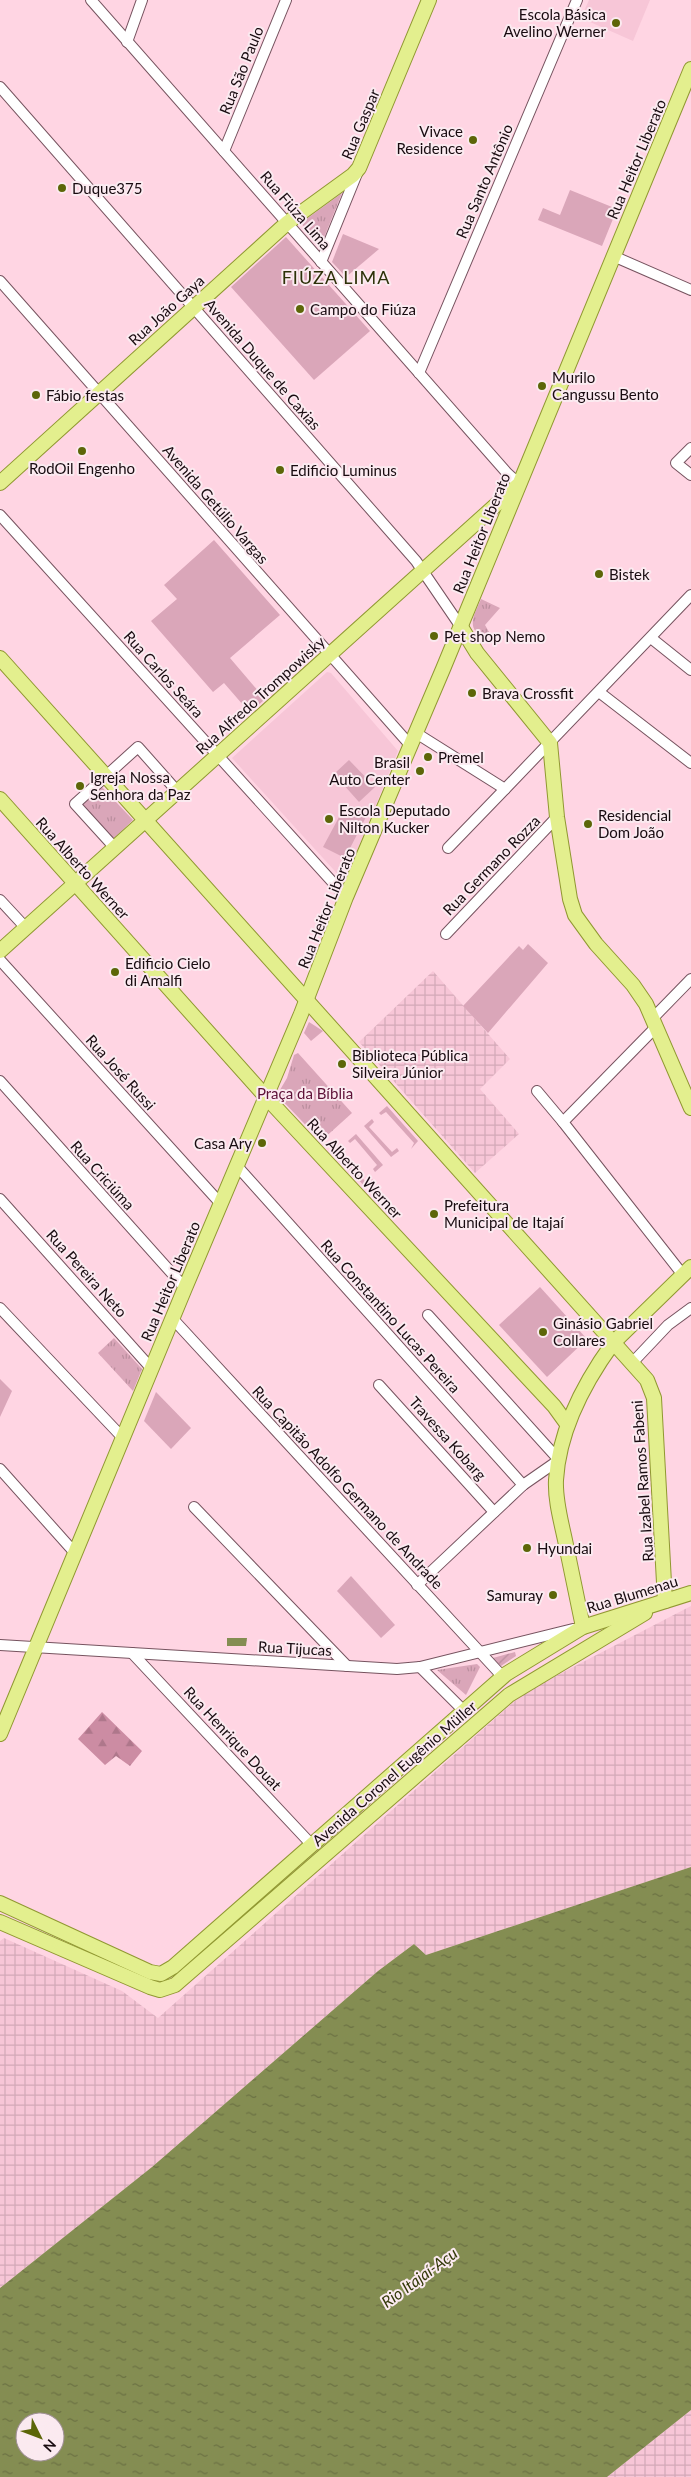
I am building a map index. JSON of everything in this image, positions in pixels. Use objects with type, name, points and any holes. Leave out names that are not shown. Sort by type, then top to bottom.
[{"type":"main road","name":"Rua Gaspar","points":[[359,168],[429,0]]},
{"type":"main road","name":"Rua Heitor Liberato","points":[[0,1734],[151,1368],[307,1000],[346,897],[411,746],[691,69]]},
{"type":"main road","name":"Rua João Gaya","points":[[0,483],[287,223],[353,175],[359,168]]},
{"type":"main road","name":"Rua Alfredo Trompowisky","points":[[0,951],[520,484]]},
{"type":"main road","points":[[460,626],[477,653],[550,743],[570,900],[575,915],[596,944],[646,1004],[691,1108]]},
{"type":"main road","name":"Rua Izabel Ramos Fabeni","points":[[0,658],[613,1344],[633,1362],[647,1380],[654,1398],[665,1601]]},
{"type":"main road","name":"Rua Alberto Werner","points":[[0,799],[266,1097],[554,1406],[567,1424]]},
{"type":"main road","points":[[583,1627],[558,1507],[556,1480],[558,1460],[567,1424],[604,1356],[613,1344],[687,1271]]},
{"type":"main road","name":"Rua Blumenau","points":[[583,1627],[691,1593]]},
{"type":"main road","name":"Avenida Coronel Eugênio Müller","points":[[0,1922],[150,1987],[160,1990],[174,1985],[508,1695],[665,1601]]},
{"type":"main road","name":"Avenida Coronel Eugênio Müller","points":[[0,1903],[150,1972],[161,1974],[173,1967],[502,1676],[583,1627]]},
{"type":"street","name":"Rua Fiúza Lima","points":[[90,0],[508,474],[520,484]]},
{"type":"street","points":[[127,42],[142,0]]},
{"type":"street","name":"Rua São Paulo","points":[[224,151],[286,0]]},
{"type":"street","name":"Rua Santo Antônio","points":[[419,373],[576,0]]},
{"type":"street","name":"Avenida Duque de Caxias","points":[[0,88],[423,572],[460,626]]},
{"type":"street","name":"Rua Gaspar","points":[[321,262],[359,168]]},
{"type":"street","points":[[613,256],[691,290]]},
{"type":"street","name":"Avenida Getúlio Vargas","points":[[0,281],[329,656],[411,746]]},
{"type":"street","points":[[691,448],[676,463],[691,475]]},
{"type":"street","name":"Rua Carlos Seára","points":[[0,515],[346,897]]},
{"type":"street","points":[[448,848],[691,595]]},
{"type":"street","points":[[651,638],[691,670]]},
{"type":"street","points":[[599,692],[691,763]]},
{"type":"street","points":[[416,733],[506,789]]},
{"type":"street","points":[[115,848],[75,804],[138,748],[177,791]]},
{"type":"street","name":"Rua Germano Rozza","points":[[446,934],[558,817]]},
{"type":"street","points":[[0,900],[26,928]]},
{"type":"street","name":"Rua José Russi","points":[[0,960],[221,1204]]},
{"type":"street","points":[[562,1122],[654,1023],[691,979]]},
{"type":"street","name":"Rua Criciúma","points":[[0,1082],[185,1288]]},
{"type":"street","points":[[538,1091],[687,1271]]},
{"type":"street","name":"Rua Constantino Lucas Pereira","points":[[237,1166],[523,1485]]},
{"type":"street","name":"Rua Pereira Neto","points":[[0,1199],[151,1368]]},
{"type":"street","points":[[0,1308],[123,1438]]},
{"type":"street","points":[[633,1362],[668,1325],[691,1308]]},
{"type":"street","points":[[417,1585],[523,1485],[558,1460],[428,1315]]},
{"type":"street","name":"Rua Capitão Adolfo Germano de Andrade","points":[[172,1318],[502,1676]]},
{"type":"street","name":"Travessa Kobarg","points":[[379,1385],[494,1512]]},
{"type":"street","points":[[0,1470],[75,1553]]},
{"type":"street","points":[[194,1507],[347,1666]]},
{"type":"street","name":"Rua Tijucas","points":[[0,1645],[397,1669],[420,1667],[583,1627]]},
{"type":"street","name":"Rua Henrique Douat","points":[[132,1653],[311,1844]]},
{"type":"street","points":[[420,1667],[464,1710]]},
{"type":"shaded area","name":"Escola Básica Avelino Werner","points":[[589,0],[650,0],[633,41],[581,18]]},
{"type":"shaded area","name":"Escola Deputado Nilton Kucker","points":[[327,672],[331,673],[398,751],[345,880],[232,758]]},
{"type":"shaded area","points":[[433,971],[510,1059],[480,1089],[519,1134],[475,1173],[359,1042]]},
{"type":"shaded area","points":[[691,1606],[691,1867],[426,1955],[414,1944],[378,1971],[152,2167],[0,2288],[0,1941],[4,1938],[122,1991],[158,2018],[525,1692]]},
{"type":"shaded area","points":[[691,2410],[691,2477],[607,2477]]},
{"type":"green space","points":[[570,190],[617,209],[602,246],[538,220],[543,208],[560,215]]},
{"type":"green space","points":[[342,193],[321,245],[319,246],[301,223]]},
{"type":"green space","points":[[343,234],[379,249],[346,277],[332,262]]},
{"type":"green space","name":"Campo do Fiúza","points":[[286,237],[370,331],[314,380],[231,287]]},
{"type":"green space","points":[[214,540],[280,615],[230,658],[265,699],[250,713],[224,683],[213,692],[151,621],[177,599],[164,585]]},
{"type":"green space","points":[[481,599],[500,608],[485,625],[489,632],[480,636],[474,627],[473,618]]},
{"type":"green space","points":[[349,760],[375,787],[359,802],[334,774]]},
{"type":"green space","points":[[100,785],[133,820],[112,840],[79,805]]},
{"type":"green space","points":[[346,804],[367,815],[345,858],[323,847]]},
{"type":"green space","points":[[528,944],[548,963],[488,1033],[463,1006],[519,946],[523,950]]},
{"type":"green space","points":[[309,1022],[323,1031],[311,1041],[304,1033]]},
{"type":"green space","name":"Praça da Bíblia","points":[[298,1053],[352,1113],[321,1141],[277,1095],[287,1078],[294,1055]]},
{"type":"green space","points":[[387,1106],[418,1141],[411,1149],[414,1143],[386,1112],[381,1115],[379,1113]]},
{"type":"green space","points":[[372,1119],[374,1122],[369,1127],[392,1152],[397,1148],[399,1151],[391,1157],[364,1126]]},
{"type":"green space","points":[[356,1134],[383,1165],[375,1172],[373,1169],[377,1165],[355,1139],[350,1143],[348,1141]]},
{"type":"green space","points":[[341,1147],[343,1149],[339,1153],[367,1183],[372,1179],[374,1182],[366,1188],[334,1153]]},
{"type":"green space","name":"Ginásio Gabriel Collares","points":[[540,1287],[587,1339],[547,1377],[499,1325]]},
{"type":"green space","points":[[114,1338],[142,1369],[133,1391],[98,1353]]},
{"type":"green space","points":[[0,1379],[12,1391],[0,1417]]},
{"type":"green space","points":[[156,1392],[191,1428],[171,1449],[144,1421]]},
{"type":"green space","points":[[351,1576],[395,1625],[381,1638],[337,1591]]},
{"type":"green space","points":[[515,1652],[516,1656],[501,1666],[493,1658]]},
{"type":"green space","points":[[477,1664],[480,1667],[466,1695],[437,1670]]},
{"type":"green space","points":[[102,1712],[142,1751],[130,1766],[116,1756],[105,1765],[78,1739]]},
{"type":"water","points":[[227,1638],[247,1638],[246,1646],[227,1646]]},
{"type":"water","name":"Rio Itajaí-Açu","points":[[691,1867],[691,2410],[607,2477],[0,2477],[0,2288],[152,2167],[378,1971],[414,1944],[426,1955]]},
{"type":"place","name":"Escola Básica Avelino Werner","points":[[616,23]]},
{"type":"place","name":"Vivace Residence","points":[[473,140]]},
{"type":"place","name":"Duque375","points":[[62,188]]},
{"type":"place","name":"Campo do Fiúza","points":[[300,309]]},
{"type":"place","name":"Murilo Cangussu Bento","points":[[542,386]]},
{"type":"place","name":"Fábio festas","points":[[36,395]]},
{"type":"place","name":"RodOil Engenho","points":[[82,451]]},
{"type":"place","name":"Edificio Luminus","points":[[280,470]]},
{"type":"place","name":"Bistek","points":[[599,574]]},
{"type":"place","name":"Pet shop Nemo","points":[[434,636]]},
{"type":"place","name":"Brava Crossfit","points":[[472,693]]},
{"type":"place","name":"Premel","points":[[428,757]]},
{"type":"place","name":"Brasil Auto Center","points":[[420,771]]},
{"type":"place","name":"Igreja Nossa Senhora da Paz","points":[[80,786]]},
{"type":"place","name":"Escola Deputado Nilton Kucker","points":[[329,819]]},
{"type":"place","name":"Residencial Dom João","points":[[588,824]]},
{"type":"place","name":"Edificio Cielo di Amalfi","points":[[115,972]]},
{"type":"place","name":"Biblioteca Pública Silveira Júnior","points":[[342,1064]]},
{"type":"place","name":"Casa Ary","points":[[262,1143]]},
{"type":"place","name":"Prefeitura Municipal de Itajaí","points":[[434,1214]]},
{"type":"place","name":"Ginásio Gabriel Collares","points":[[543,1332]]},
{"type":"place","name":"Hyundai","points":[[527,1548]]},
{"type":"place","name":"Samuray","points":[[553,1595]]},
{"type":"district","name":"FIÚZA LIMA","points":[[336,277]]}]
